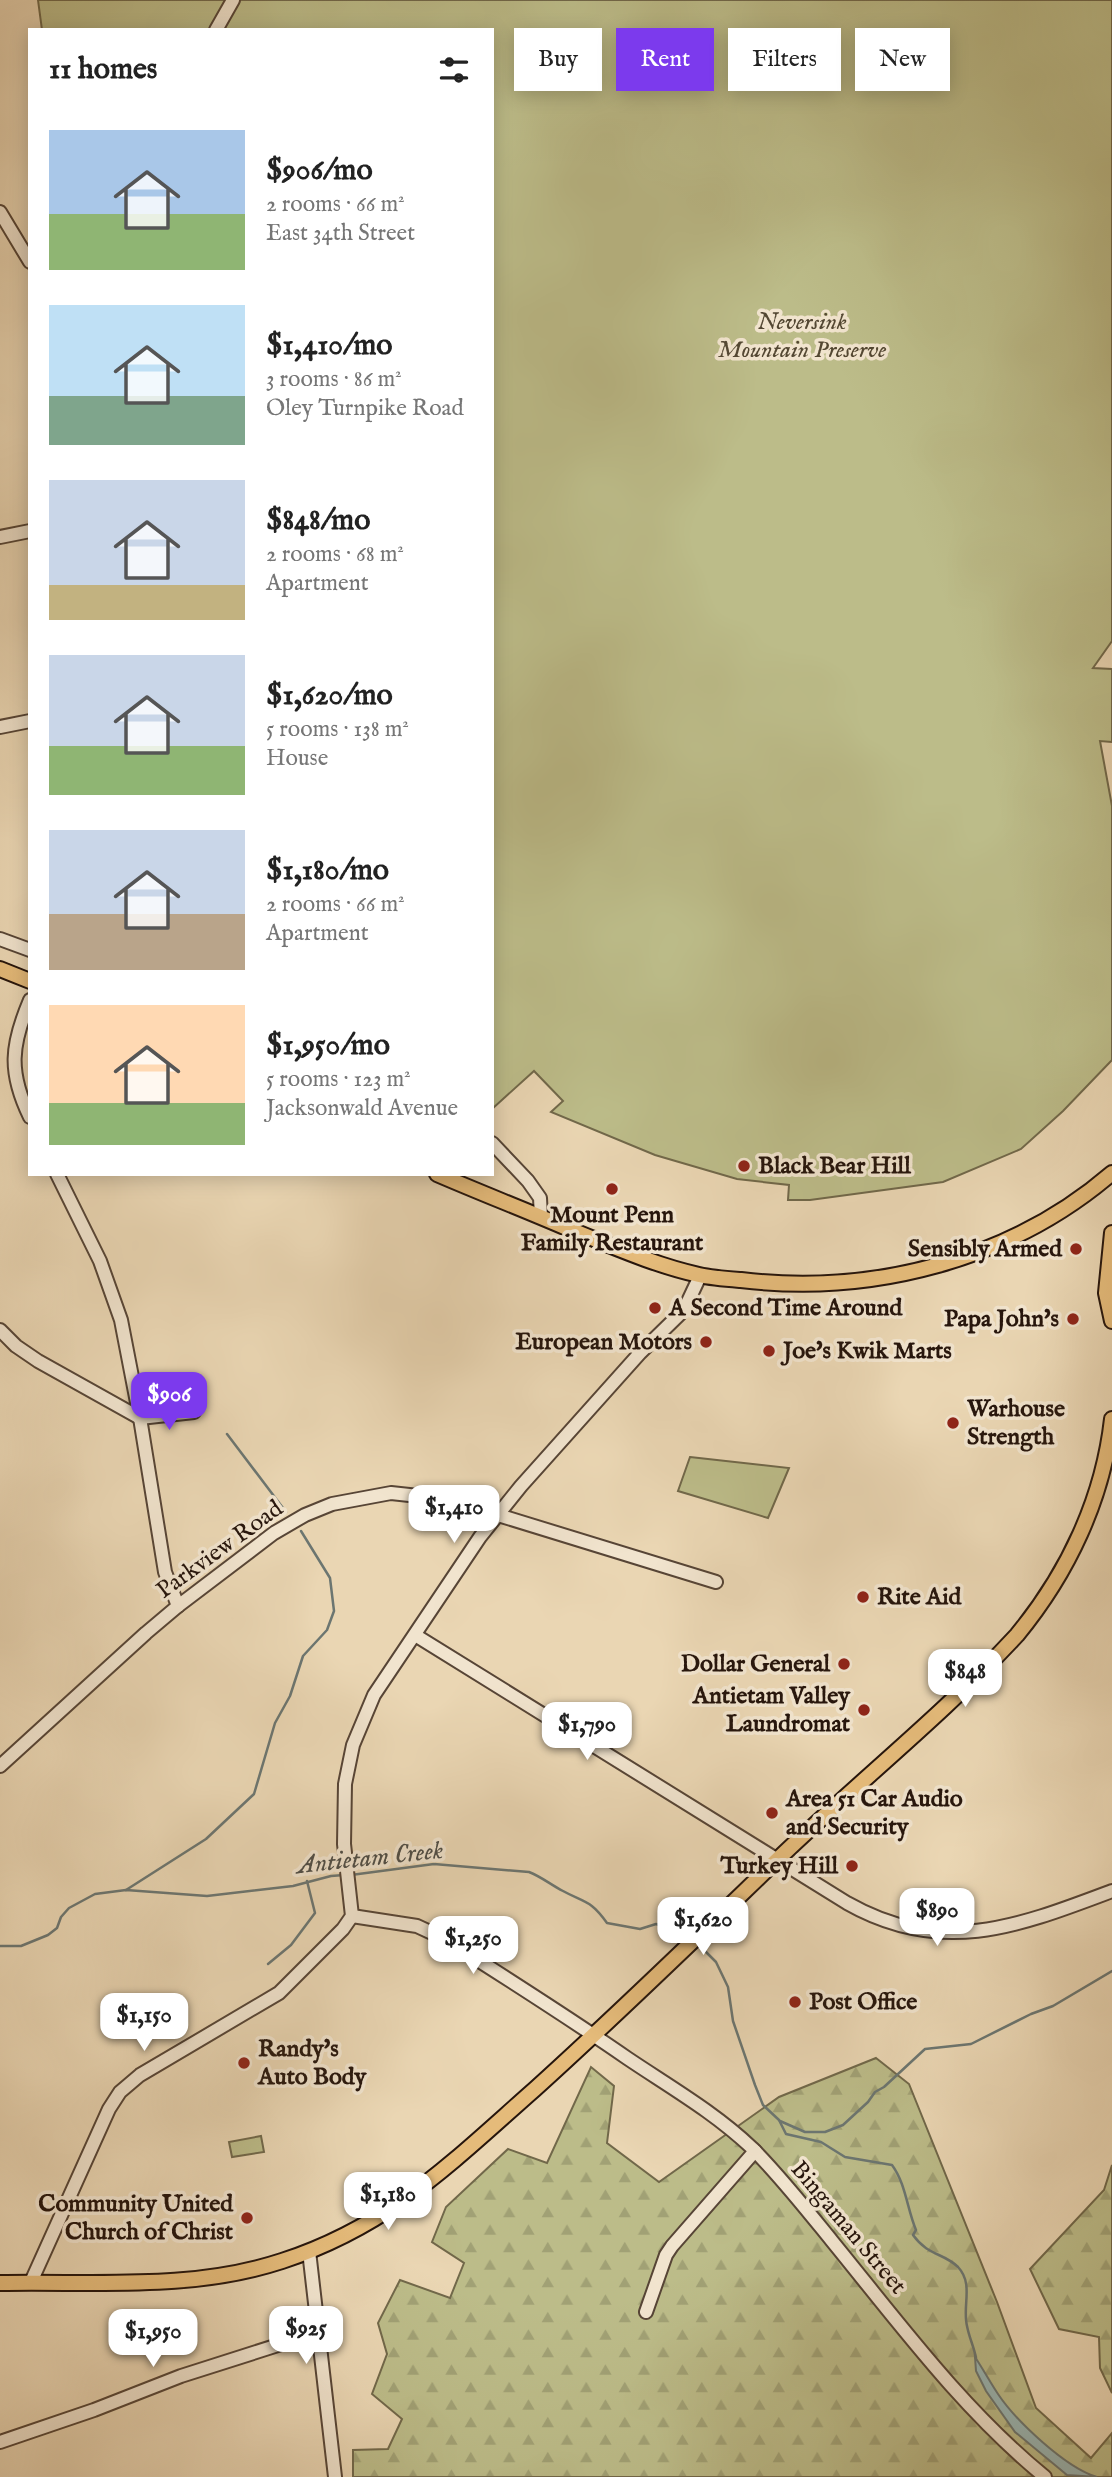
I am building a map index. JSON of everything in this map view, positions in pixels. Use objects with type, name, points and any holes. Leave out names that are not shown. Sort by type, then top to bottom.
[{"type":"main road","points":[[0,969],[28,980]]},
{"type":"main road","points":[[442,1176],[637,1257],[700,1276],[772,1283],[819,1284],[871,1280],[953,1261],[1016,1235],[1065,1208],[1112,1173]]},
{"type":"main road","points":[[1112,1233],[1106,1293],[1112,1321]]},
{"type":"main road","points":[[0,2283],[160,2283],[199,2280],[252,2270],[309,2251],[369,2223],[420,2190],[706,1930],[991,1662],[1031,1618],[1055,1583],[1086,1522],[1099,1483],[1112,1419]]},
{"type":"street","points":[[217,28],[233,0]]},
{"type":"street","points":[[0,212],[28,259]]},
{"type":"street","points":[[0,537],[28,531]]},
{"type":"street","points":[[0,727],[28,721]]},
{"type":"street","points":[[0,939],[28,949]]},
{"type":"street","points":[[28,1005],[18,1031],[13,1063],[18,1092],[28,1113]]},
{"type":"street","points":[[494,1145],[528,1181],[540,1198],[541,1217]]},
{"type":"street","points":[[58,1176],[100,1261],[128,1349],[165,1572],[178,1606]]},
{"type":"street","points":[[31,2282],[100,2127],[120,2092],[140,2075],[279,1993],[336,1937],[352,1916],[344,1844],[344,1801],[353,1745],[374,1695],[474,1546],[640,1353],[684,1310],[700,1276]]},
{"type":"street","points":[[0,1330],[16,1346],[38,1361],[140,1418],[194,1412]]},
{"type":"street","name":"Parkview Road","points":[[0,1766],[178,1606],[274,1533],[305,1515],[332,1504],[391,1493],[446,1499],[716,1582]]},
{"type":"street","points":[[415,1635],[858,1909],[888,1922],[955,1933],[1013,1926],[1112,1892]]},
{"type":"street","name":"Bingaman Street","points":[[352,1916],[408,1924],[438,1935],[714,2116],[755,2151],[794,2194],[956,2393],[1002,2441],[1045,2477]]},
{"type":"street","points":[[646,2312],[672,2246],[755,2151]]},
{"type":"street","points":[[309,2251],[335,2477]]},
{"type":"street","points":[[0,2442],[94,2410],[181,2376],[320,2332]]},
{"type":"green space","name":"Neversink Mountain Preserve","points":[[38,0],[1112,0],[1112,641],[1093,668],[1112,669],[1112,742],[1100,741],[1112,806],[1112,1060],[1063,1111],[1021,1149],[943,1182],[810,1200],[788,1200],[789,1185],[737,1179],[655,1155],[551,1112],[563,1101],[534,1071],[494,1107],[494,28],[42,28]]},
{"type":"green space","points":[[690,1457],[789,1468],[768,1518],[678,1491]]},
{"type":"green space","points":[[876,2058],[909,2084],[997,2302],[1036,2408],[1091,2458],[1112,2433],[1112,2477],[353,2477],[353,2450],[388,2449],[402,2419],[372,2394],[387,2354],[378,2323],[400,2280],[450,2298],[464,2263],[432,2242],[446,2207],[508,2149],[547,2163],[591,2067],[614,2086],[607,2143],[659,2182],[779,2097]]},
{"type":"green space","points":[[261,2136],[264,2152],[232,2157],[229,2142]]},
{"type":"green space","points":[[1112,2165],[1112,2393],[1100,2368],[1099,2337],[1059,2329],[1030,2269],[1104,2190]]},
{"type":"water","points":[[975,2357],[1006,2405],[1029,2430],[1071,2464],[1097,2477],[1067,2475],[1015,2432],[986,2391],[976,2371]]},
{"type":"waterway","points":[[227,1434],[286,1512]]},
{"type":"waterway","points":[[126,1890],[206,1839],[254,1794],[275,1723],[290,1696],[303,1656],[327,1630],[334,1611],[330,1578],[301,1531]]},
{"type":"waterway","name":"Antietam Creek","points":[[351,1875],[434,1864],[529,1872],[587,1903],[607,1923],[640,1929],[656,1924],[690,1935]]},
{"type":"waterway","name":"Antietam Creek","points":[[0,1946],[21,1946],[48,1935],[57,1928],[61,1917],[69,1908],[95,1894],[126,1890],[207,1896],[293,1886],[344,1875]]},
{"type":"waterway","points":[[268,1964],[291,1945],[315,1913],[307,1881]]},
{"type":"waterway","name":"Antietam Creek","points":[[697,1943],[716,1962],[728,1987],[733,2021],[755,2085],[763,2105],[779,2120],[786,2134],[821,2142],[845,2157],[892,2165],[897,2172],[916,2230],[913,2235],[924,2247],[953,2262],[963,2274],[967,2288],[967,2326],[976,2358]]},
{"type":"waterway","points":[[780,2121],[805,2132],[825,2132],[843,2125],[875,2092],[925,2049],[971,2044],[1053,2006],[1112,1971]]},
{"type":"place","name":"Black Bear Hill","points":[[744,1166]]},
{"type":"place","name":"Mount Penn Family Restaurant","points":[[612,1189]]},
{"type":"place","name":"Sensibly Armed","points":[[1076,1249]]},
{"type":"place","name":"A Second Time Around","points":[[655,1308]]},
{"type":"place","name":"Papa John's","points":[[1073,1319]]},
{"type":"place","name":"European Motors","points":[[706,1342]]},
{"type":"place","name":"Joe's Kwik Marts","points":[[769,1351]]},
{"type":"place","name":"Warhouse Strength","points":[[953,1423]]},
{"type":"place","name":"Rite Aid","points":[[863,1597]]},
{"type":"place","name":"Dollar General","points":[[844,1664]]},
{"type":"place","name":"Antietam Valley Laundromat","points":[[864,1710]]},
{"type":"place","name":"Area 51 Car Audio and Security","points":[[772,1813]]},
{"type":"place","name":"Turkey Hill","points":[[852,1866]]},
{"type":"place","name":"Post Office","points":[[795,2002]]},
{"type":"place","name":"Randy's Auto Body","points":[[244,2063]]},
{"type":"place","name":"Community United Church of Christ","points":[[247,2218]]}]
